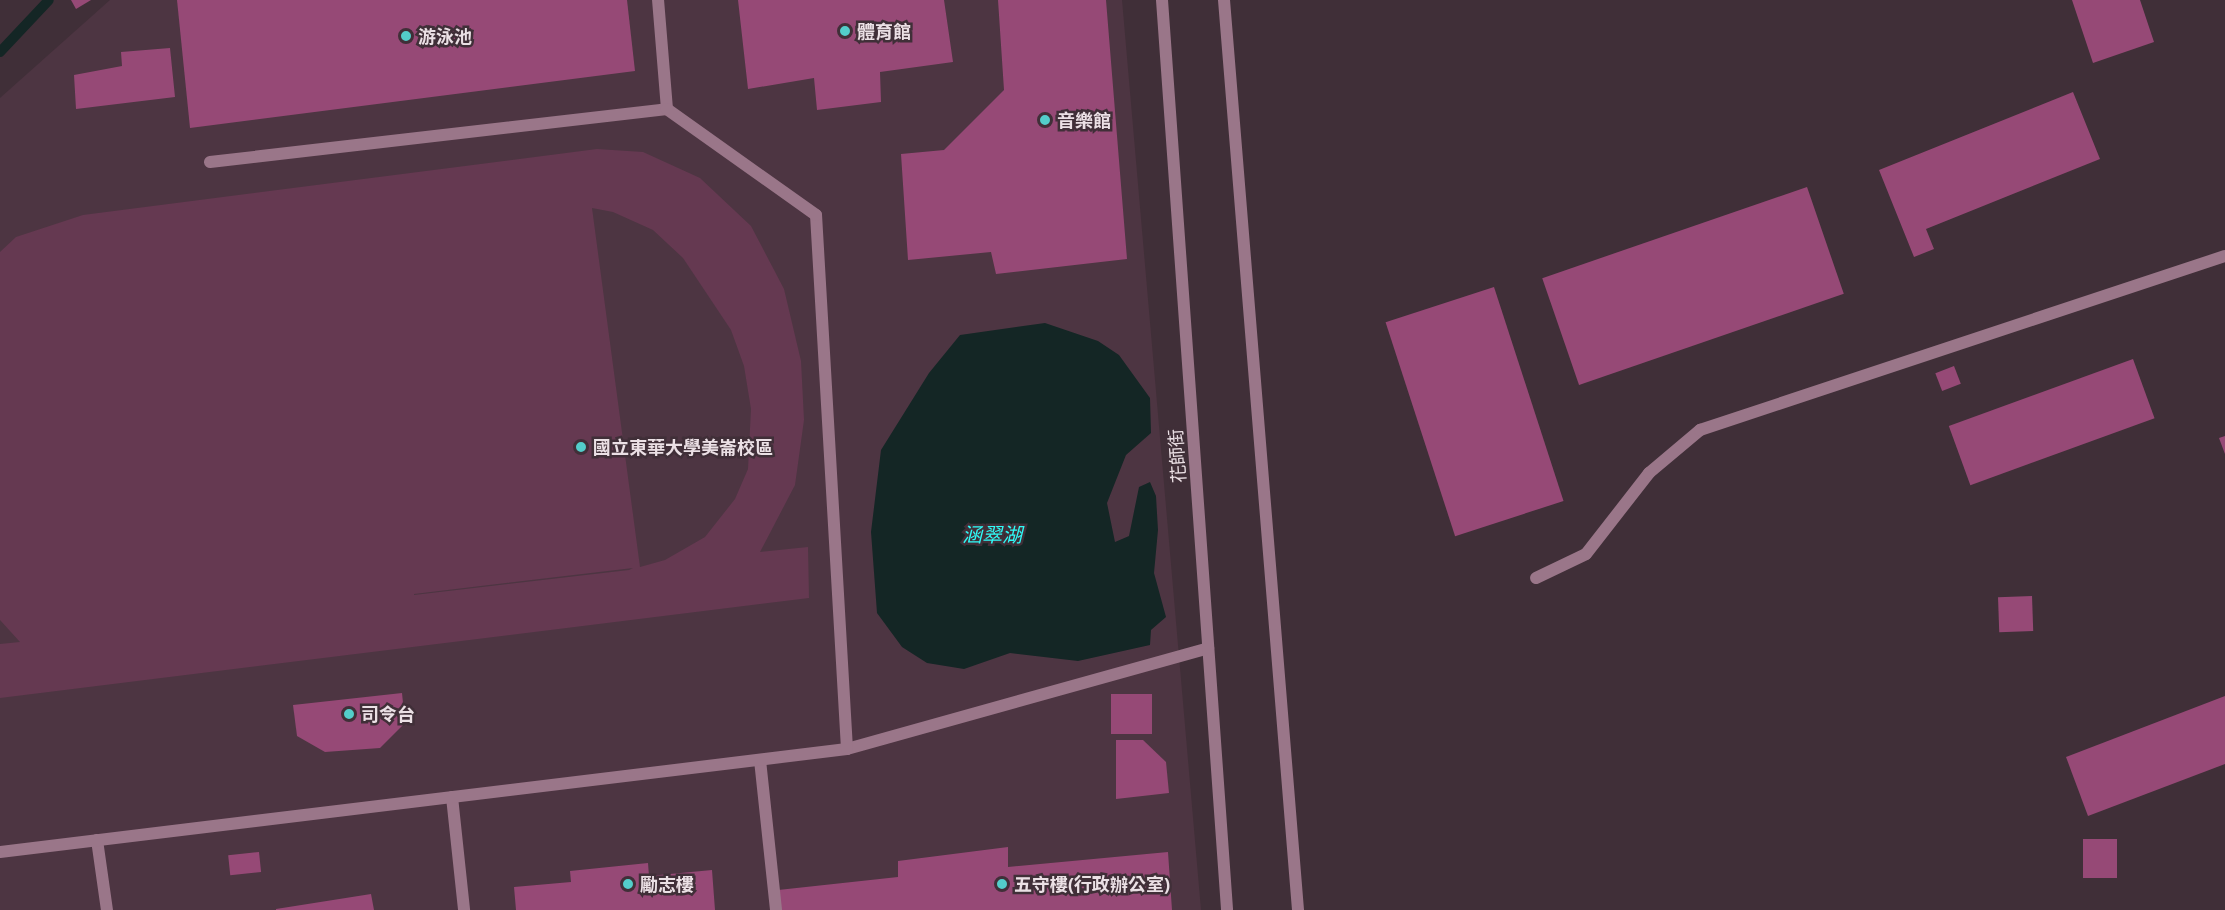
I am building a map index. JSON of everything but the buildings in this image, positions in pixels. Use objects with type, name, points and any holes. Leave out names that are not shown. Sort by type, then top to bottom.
[{"type":"street","points":[[658,0],[667,110]]},
{"type":"street","name":"花師街","points":[[1162,0],[1227,910]]},
{"type":"street","points":[[1224,0],[1298,910]]},
{"type":"street","points":[[210,162],[667,110],[816,215],[847,749]]},
{"type":"street","points":[[1536,578],[1587,554],[1649,473],[1700,430],[2225,256]]},
{"type":"street","points":[[0,852],[847,749],[1208,648]]},
{"type":"street","points":[[760,760],[776,910]]},
{"type":"street","points":[[452,797],[464,910]]},
{"type":"street","points":[[97,840],[107,910]]},
{"type":"shaded area","name":"國立東華大學美崙校區","points":[[110,0],[1122,0],[1201,910],[0,910],[0,98]]},
{"type":"shaded area","points":[[597,149],[643,152],[700,178],[751,226],[784,289],[801,361],[804,420],[795,485],[760,552],[808,547],[809,598],[0,698],[0,644],[20,642],[0,620],[0,252],[16,237],[83,215]],"holes":[[[592,208],[613,212],[653,230],[683,258],[731,330],[744,366],[751,409],[748,469],[735,499],[705,537],[665,560],[640,567]],[[633,568],[629,570],[414,595],[414,594]]]},
{"type":"water","name":"涵翠湖","points":[[1045,323],[1098,341],[1119,355],[1150,398],[1151,433],[1126,455],[1107,503],[1115,542],[1129,536],[1139,487],[1150,482],[1156,496],[1158,530],[1154,573],[1166,617],[1151,630],[1150,645],[1078,661],[1010,653],[964,669],[927,663],[902,647],[877,613],[871,532],[881,450],[929,373],[960,335]]},
{"type":"waterway","points":[[0,52],[49,0]]},
{"type":"place","name":"體育館","points":[[845,31]]},
{"type":"place","name":"游泳池","points":[[406,36]]},
{"type":"place","name":"音樂館","points":[[1045,120]]},
{"type":"place","name":"國立東華大學美崙校區","points":[[581,447]]},
{"type":"place","name":"司令台","points":[[349,714]]},
{"type":"place","name":"勵志樓","points":[[628,884]]},
{"type":"place","name":"五守樓(行政辦公室)","points":[[1002,884]]}]
